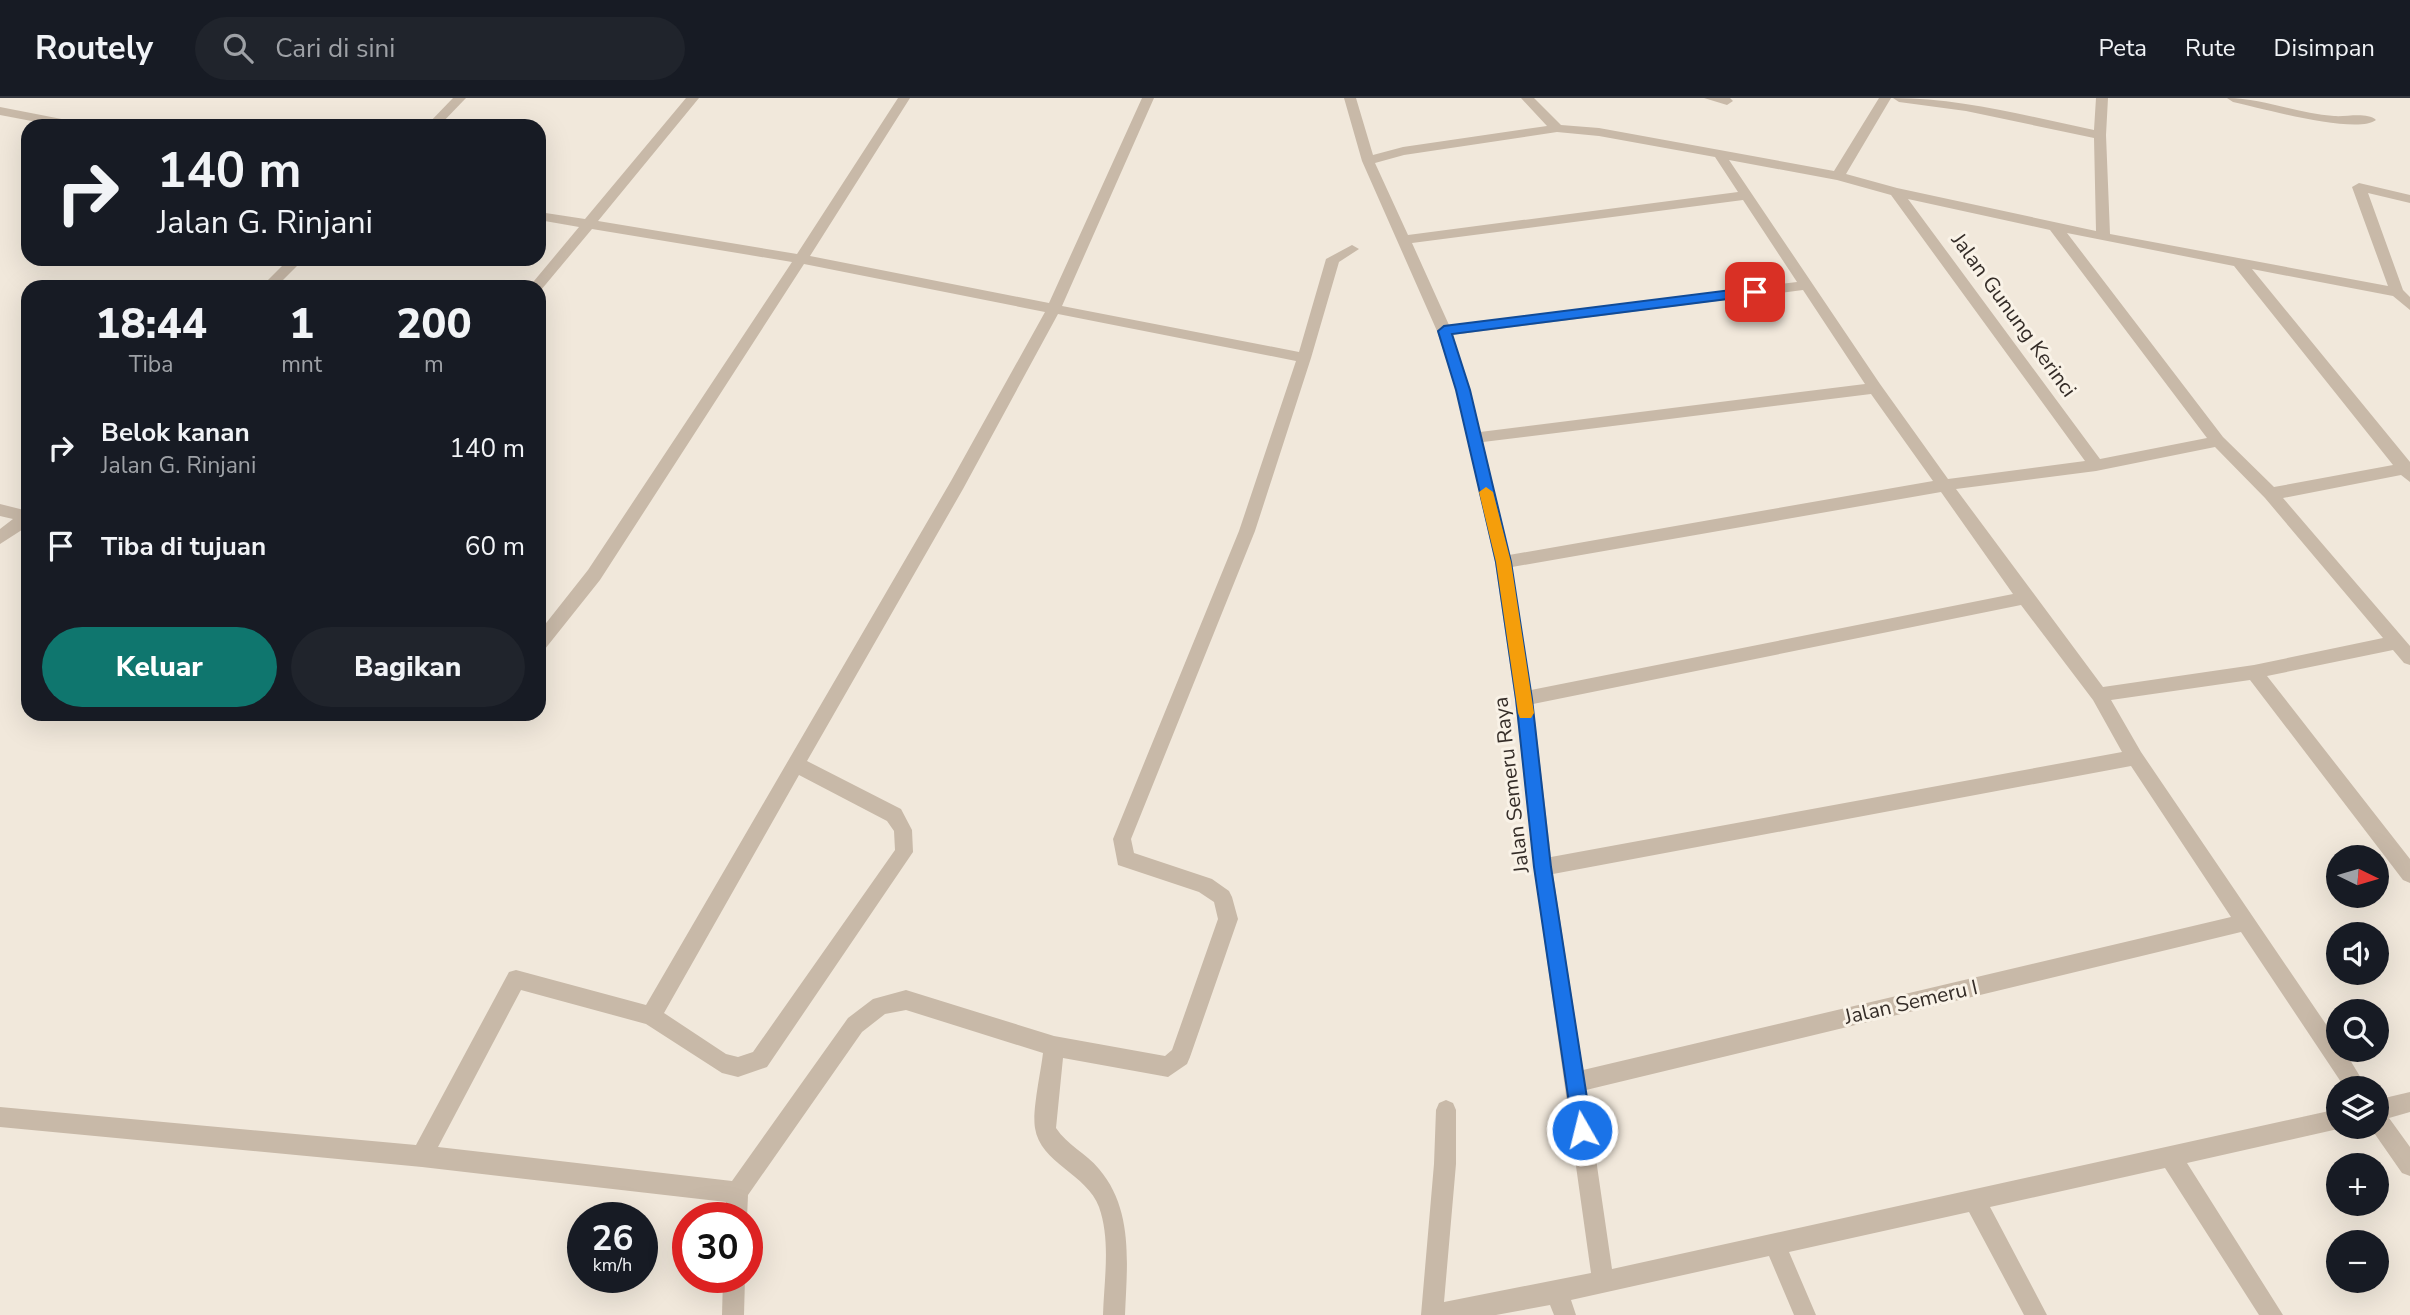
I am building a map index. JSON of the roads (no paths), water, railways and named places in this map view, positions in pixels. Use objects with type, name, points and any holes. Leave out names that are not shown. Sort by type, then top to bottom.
[{"type":"street","points":[[439,119],[460,98]]},
{"type":"street","points":[[541,280],[584,225],[693,98]]},
{"type":"street","points":[[546,639],[594,575],[904,98]]},
{"type":"street","points":[[651,1016],[957,485],[1053,310],[1148,98]]},
{"type":"street","name":"Jalan Semeru Raya","points":[[1350,98],[1368,161],[1444,331],[1463,390],[1503,562],[1524,699],[1543,867],[1603,1281]]},
{"type":"street","points":[[1527,98],[1557,128]]},
{"type":"street","points":[[1710,98],[1727,101]]},
{"type":"street","points":[[1838,176],[1885,98]]},
{"type":"street","points":[[1899,98],[1967,102],[2100,135]]},
{"type":"street","points":[[2102,98],[2100,135],[2103,237]]},
{"type":"street","points":[[2233,98],[2331,120],[2370,120]]},
{"type":"street","points":[[0,111],[41,119]]},
{"type":"street","points":[[1368,161],[1403,151],[1557,128],[1599,132],[1838,176],[1896,192],[2103,237],[2397,292]]},
{"type":"street","points":[[1719,154],[1875,388],[2025,598],[2099,695],[2135,757],[2349,1076]]},
{"type":"street","points":[[2410,199],[2359,187],[2397,292],[2410,304]]},
{"type":"street","name":"Jalan Gunung Kerinci","points":[[1896,192],[2096,465]]},
{"type":"street","points":[[1402,240],[1746,195]]},
{"type":"street","points":[[546,217],[801,259],[1304,358]]},
{"type":"street","points":[[2054,226],[2218,441],[2271,494],[2410,658]]},
{"type":"street","points":[[737,1202],[737,1192],[855,1026],[880,1006],[906,1000],[1054,1046],[1168,1067],[1180,1057],[1228,919],[1222,897],[1205,885],[1125,859],[1122,839],[1247,531],[1304,358],[1333,259],[1352,249]]},
{"type":"street","points":[[2240,264],[2408,471],[2271,494]]},
{"type":"street","points":[[275,280],[290,266]]},
{"type":"street","points":[[1444,331],[1807,285]]},
{"type":"street","points":[[1473,438],[1875,388]]},
{"type":"street","points":[[1503,562],[1945,485],[2096,465],[2218,441]]},
{"type":"street","points":[[0,510],[21,515]]},
{"type":"street","points":[[0,538],[21,522]]},
{"type":"street","points":[[1524,699],[2025,598]]},
{"type":"street","points":[[2099,695],[2254,672],[2396,642]]},
{"type":"street","points":[[2254,672],[2410,874]]},
{"type":"street","points":[[1543,867],[2135,757]]},
{"type":"street","points":[[422,1156],[516,979],[651,1016],[722,1063],[738,1067],[760,1060],[904,852],[903,830],[894,815],[795,764]]},
{"type":"street","name":"Jalan Semeru I","points":[[1576,1082],[2246,922]]},
{"type":"street","points":[[1054,1046],[1045,1128],[1048,1138],[1089,1172],[1103,1189],[1112,1213],[1117,1249],[1114,1315]]},
{"type":"street","points":[[2389,1108],[2410,1102]]},
{"type":"street","points":[[1432,1315],[1445,1164],[1446,1110]]},
{"type":"street","points":[[0,1117],[422,1156],[737,1192]]},
{"type":"street","points":[[1437,1315],[1557,1292],[2326,1122]]},
{"type":"street","points":[[2389,1136],[2410,1165]]},
{"type":"street","points":[[2169,1155],[2272,1315]]},
{"type":"street","points":[[1975,1201],[2036,1315]]},
{"type":"street","points":[[1774,1242],[1805,1315]]},
{"type":"street","points":[[1557,1292],[1565,1315]]},
{"type":"street","points":[[733,1315],[734,1293]]}]
